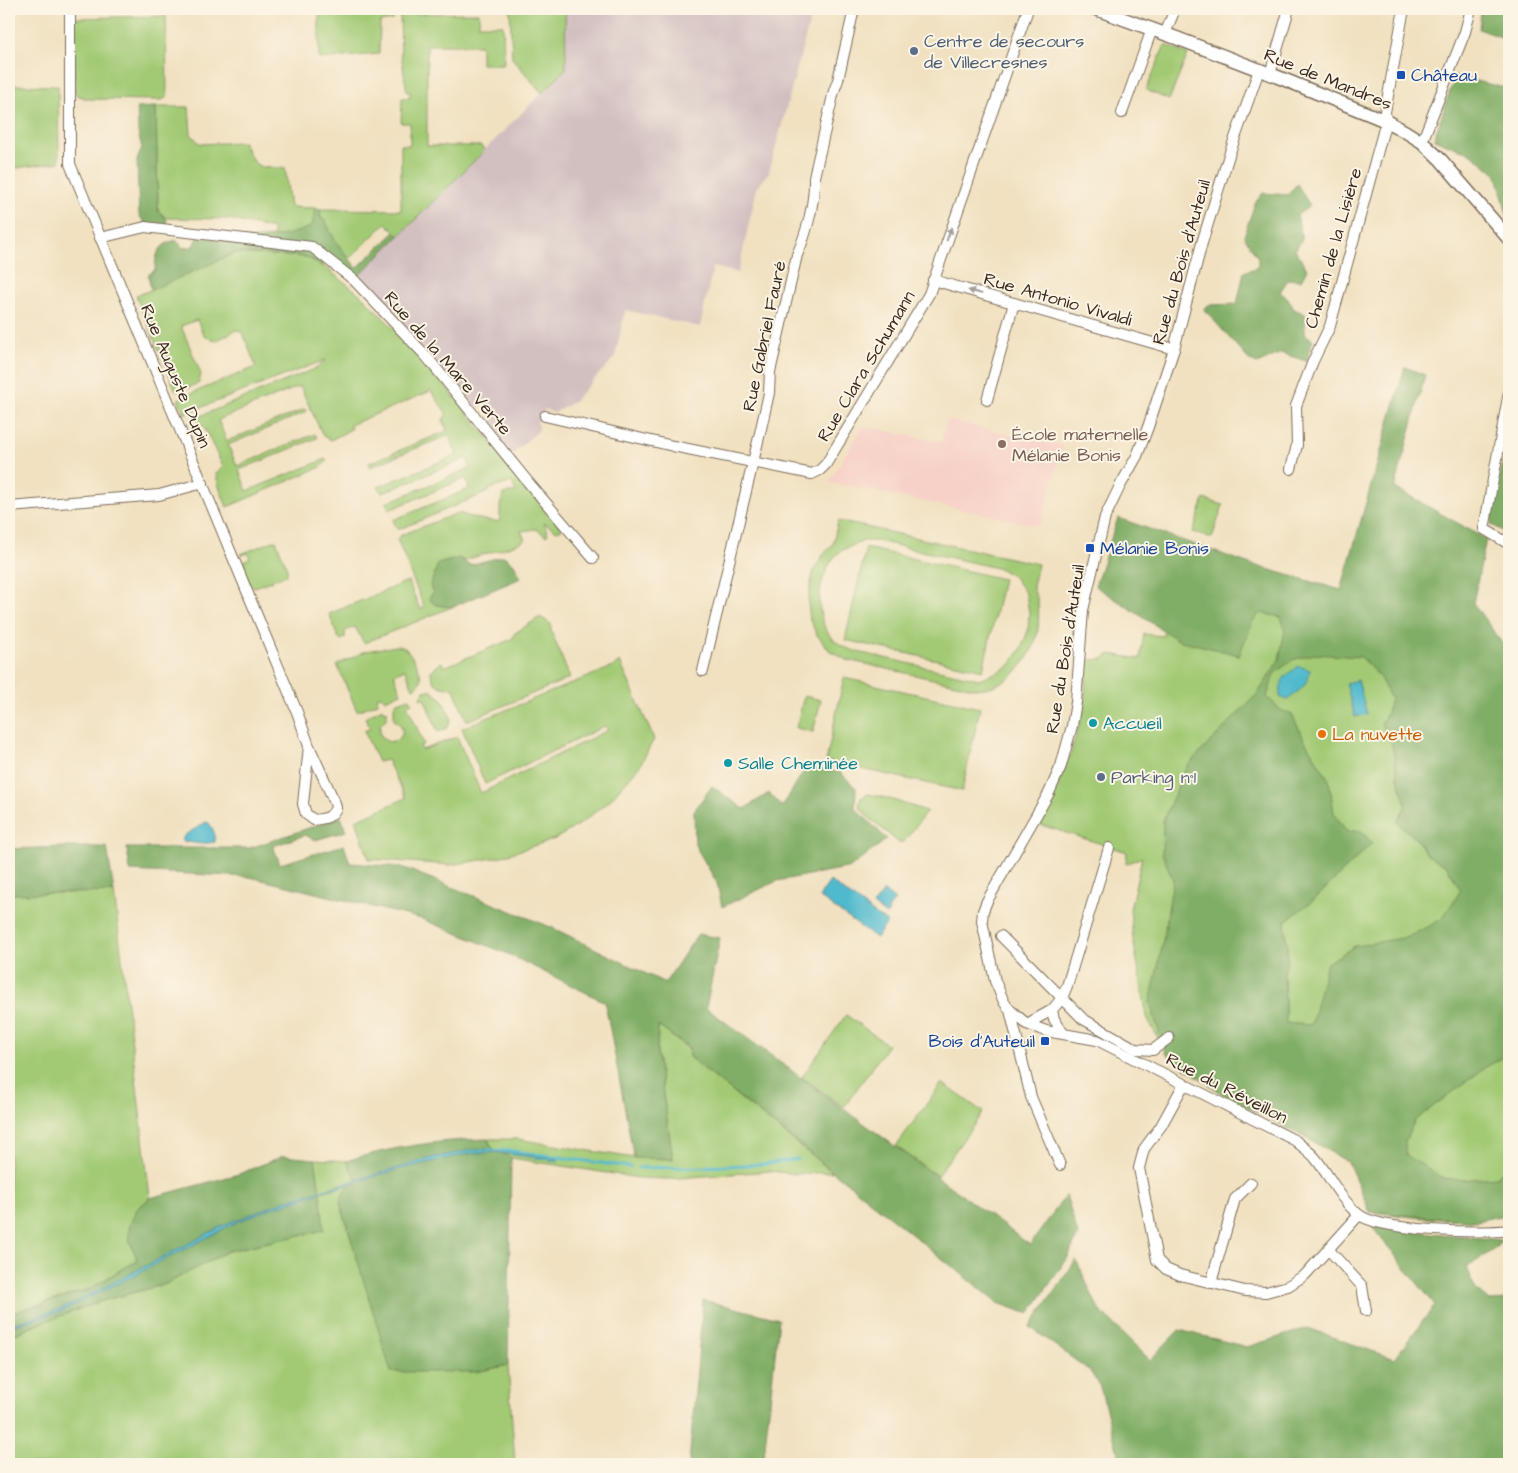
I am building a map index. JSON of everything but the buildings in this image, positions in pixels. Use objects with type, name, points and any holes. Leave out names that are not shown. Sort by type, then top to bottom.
[{"type":"street","name":"Rue Auguste Dupin","points":[[70,9],[70,164],[336,808],[332,815],[314,820],[306,814],[303,804],[309,746]]},
{"type":"street","name":"Rue Gabriel Fauré","points":[[703,670],[754,462],[769,394],[770,372],[797,255],[804,240],[815,191],[814,177],[854,9]]},
{"type":"street","name":"Rue Clara Schumann","points":[[545,416],[812,474],[820,470],[826,464],[929,294],[1028,9]]},
{"type":"street","name":"Rue de Mandres","points":[[1096,9],[1265,72],[1386,121],[1406,132],[1422,142],[1441,160],[1509,239]]},
{"type":"street","points":[[1166,34],[1175,9]]},
{"type":"street","name":"Rue du Bois d'Auteuil","points":[[983,911],[1049,793],[1061,766],[1072,726],[1076,702],[1083,610],[1105,517],[1137,456],[1148,427],[1174,349],[1202,243],[1229,155],[1265,72],[1289,9]]},
{"type":"street","name":"Chemin de la Lisière","points":[[1292,469],[1297,446],[1296,406],[1312,361],[1330,326],[1386,121],[1385,112],[1404,9]]},
{"type":"street","points":[[1422,142],[1465,32],[1472,9]]},
{"type":"street","points":[[1122,114],[1152,29]]},
{"type":"street","name":"Rue de la Mare Verte","points":[[100,238],[145,227],[312,247],[354,280],[426,356],[592,558]]},
{"type":"street","name":"Rue Antonio Vivaldi","points":[[933,280],[1174,349]]},
{"type":"street","points":[[986,400],[1014,303]]},
{"type":"street","points":[[1509,392],[1484,529],[1509,544]]},
{"type":"street","points":[[9,507],[159,495],[203,483]]},
{"type":"street","points":[[1027,1024],[1052,1010],[1062,998],[1109,848]]},
{"type":"street","name":"Rue du Réveillon","points":[[983,911],[982,921],[995,981],[1004,1002],[1010,1010],[1027,1024],[1046,1030],[1097,1040],[1296,1141],[1314,1157],[1343,1199],[1359,1215],[1376,1223],[1472,1232],[1509,1230]]},
{"type":"street","points":[[1001,936],[1083,1019],[1136,1049],[1153,1050],[1168,1038]]},
{"type":"street","points":[[1010,1010],[1031,1097],[1060,1165]]},
{"type":"street","points":[[1052,1010],[1054,1019],[1063,1033]]},
{"type":"street","points":[[1184,1084],[1161,1126],[1144,1149],[1139,1168],[1157,1260],[1166,1269],[1180,1275],[1245,1291],[1266,1292],[1288,1286],[1305,1275],[1359,1215]]},
{"type":"street","points":[[1210,1282],[1235,1199],[1251,1183]]},
{"type":"street","points":[[1328,1249],[1362,1286],[1366,1311]]},
{"type":"shaded area","points":[[565,9],[813,9],[769,172],[757,187],[738,273],[713,267],[700,327],[625,310],[615,357],[574,401],[554,413],[545,409],[537,423],[539,430],[512,454],[489,427],[490,414],[483,406],[473,407],[357,277],[566,69]]},
{"type":"shaded area","points":[[947,420],[1063,446],[1040,526],[829,482],[863,426],[941,442]]},
{"type":"green space","points":[[319,9],[393,9],[393,20],[380,22],[379,54],[319,59]]},
{"type":"green space","points":[[510,9],[565,9],[566,69],[542,93],[512,58]]},
{"type":"green space","points":[[1481,9],[1509,9],[1509,40],[1479,29]]},
{"type":"green space","points":[[479,13],[479,25],[503,25],[504,64],[481,64],[481,45],[427,45],[427,146],[481,146],[485,150],[399,236],[386,223],[349,259],[336,242],[325,221],[320,217],[321,209],[401,210],[401,145],[410,145],[410,123],[401,123],[402,98],[410,98],[410,92],[407,92],[401,54],[400,14]]},
{"type":"green space","points":[[166,16],[167,97],[162,100],[88,99],[74,92],[75,18]]},
{"type":"green space","points":[[1165,45],[1188,54],[1169,100],[1146,90]]},
{"type":"green space","points":[[1455,76],[1509,89],[1509,222],[1497,175],[1472,154],[1434,139]]},
{"type":"green space","points":[[9,85],[58,86],[59,162],[9,169]]},
{"type":"green space","points":[[156,107],[189,107],[191,134],[200,144],[243,142],[254,162],[258,165],[268,168],[285,168],[290,207],[315,208],[313,226],[293,234],[273,238],[273,229],[228,219],[166,218],[158,211]]},
{"type":"green space","points":[[156,107],[158,211],[166,218],[168,227],[146,225],[139,215],[137,160],[142,148],[138,132],[137,108]]},
{"type":"green space","points":[[1297,184],[1310,206],[1297,215],[1302,240],[1295,250],[1307,269],[1301,280],[1288,279],[1280,292],[1288,299],[1294,309],[1305,314],[1305,334],[1313,340],[1306,361],[1281,353],[1257,364],[1248,359],[1204,309],[1210,305],[1237,304],[1244,272],[1258,267],[1258,258],[1244,236],[1255,203],[1263,193],[1288,195]]},
{"type":"green space","points":[[315,208],[321,209],[320,217],[325,221],[336,242],[357,268],[395,232],[399,236],[357,277],[329,256],[322,266],[307,257],[235,253],[151,290],[148,275],[155,270],[157,254],[165,244],[176,240],[183,248],[192,247],[198,238],[242,239],[284,235],[312,226]]},
{"type":"green space","points":[[235,253],[307,257],[322,265],[361,295],[421,356],[562,529],[557,531],[544,523],[548,534],[546,536],[536,529],[521,531],[525,540],[463,561],[459,558],[433,592],[436,605],[452,607],[364,643],[355,627],[345,631],[345,638],[341,640],[329,614],[408,581],[420,609],[424,607],[397,539],[401,535],[458,513],[485,520],[500,521],[500,506],[503,494],[516,492],[512,482],[489,489],[490,491],[397,529],[393,520],[469,489],[466,478],[389,510],[386,503],[470,468],[467,458],[382,493],[378,487],[457,455],[449,435],[370,467],[369,463],[447,431],[443,420],[447,414],[431,391],[350,425],[351,429],[331,440],[323,436],[300,386],[218,420],[227,441],[305,409],[306,412],[228,445],[237,466],[315,434],[317,438],[239,470],[247,491],[326,459],[327,461],[321,467],[227,507],[216,473],[223,467],[205,429],[197,420],[200,416],[317,368],[325,360],[184,414],[183,412],[189,409],[188,407],[182,410],[178,400],[180,398],[256,367],[243,333],[236,330],[216,341],[204,336],[197,320],[181,326],[201,374],[199,383],[179,392],[175,389],[136,296]]},
{"type":"green space","points":[[1405,367],[1425,375],[1395,488],[1486,539],[1473,603],[1509,653],[1509,1054],[1486,1067],[1415,1120],[1405,1141],[1406,1155],[1443,1178],[1461,1180],[1497,1177],[1509,1163],[1509,1214],[1476,1221],[1370,1212],[1348,1162],[1225,1096],[1166,1054],[1150,1003],[1162,947],[1173,880],[1162,853],[1163,820],[1187,766],[1259,692],[1279,660],[1285,629],[1281,617],[1260,613],[1253,621],[1239,655],[1178,640],[1095,586],[1118,518],[1253,565],[1341,590]],"holes":[[[1314,654],[1361,657],[1379,676],[1391,699],[1381,724],[1392,744],[1398,779],[1406,805],[1397,822],[1416,839],[1427,854],[1447,867],[1461,890],[1442,919],[1408,937],[1355,946],[1327,963],[1311,1025],[1286,1023],[1284,974],[1288,958],[1285,921],[1314,900],[1372,843],[1360,830],[1347,832],[1334,813],[1329,780],[1305,741],[1291,713],[1282,711],[1267,697],[1274,674],[1292,660]]]},
{"type":"green space","points":[[1509,428],[1509,535],[1491,524]]},
{"type":"green space","points":[[1204,499],[1223,505],[1212,538],[1193,532]]},
{"type":"green space","points":[[838,521],[1038,564],[1033,590],[1038,605],[1038,629],[1036,639],[1027,658],[1013,675],[1004,681],[984,688],[978,688],[847,660],[830,651],[817,635],[810,620],[808,603],[814,570],[823,555],[833,544]],"holes":[[[864,541],[877,541],[1001,569],[1014,577],[1026,594],[1029,613],[1028,631],[1021,649],[1009,666],[979,679],[862,653],[837,643],[827,631],[822,621],[820,610],[821,586],[825,575],[836,555],[842,550]]]},
{"type":"green space","points":[[276,540],[287,568],[286,575],[255,587],[251,586],[244,572],[244,561],[250,558],[248,553],[241,554]]},
{"type":"green space","points":[[866,548],[1003,579],[983,670],[845,640]]},
{"type":"green space","points":[[504,556],[514,564],[521,578],[452,607],[436,605],[429,599],[433,592],[430,586],[438,564],[459,558],[470,565]]},
{"type":"green space","points":[[1258,599],[1509,665],[1509,1213],[1476,1218],[1444,1219],[1378,1212],[1363,1159],[1160,1042],[1147,1017],[1133,939],[1130,909],[1142,857],[1126,864],[1127,852],[1038,824],[1047,809],[1071,753],[1084,707],[1087,660],[1104,659],[1110,654],[1140,659],[1144,634],[1163,636],[1164,630]]},
{"type":"green space","points":[[540,617],[551,624],[551,631],[570,678],[467,721],[453,687],[444,688],[435,683],[431,676],[431,671],[442,662],[444,667],[512,639],[515,633]]},
{"type":"green space","points":[[396,646],[405,648],[411,656],[420,673],[420,683],[413,688],[405,669],[394,674],[401,693],[385,700],[381,696],[377,697],[378,703],[357,711],[337,665],[366,651]]},
{"type":"green space","points":[[620,662],[654,739],[639,767],[609,801],[580,824],[555,839],[499,857],[450,865],[369,859],[356,820],[406,798],[387,760],[378,762],[364,731],[370,729],[365,718],[382,708],[383,711],[387,710],[387,718],[380,725],[380,734],[386,741],[392,742],[402,735],[399,723],[394,720],[394,706],[397,702],[410,698],[412,703],[407,705],[424,744],[420,746],[422,750],[457,737],[481,793],[608,730],[605,726],[485,784],[462,728],[612,667]]},
{"type":"green space","points":[[844,678],[980,708],[962,791],[826,761]]},
{"type":"green space","points":[[430,690],[442,699],[451,718],[447,728],[438,732],[424,698],[420,699],[424,691]]},
{"type":"green space","points":[[804,696],[821,700],[813,732],[796,728]]},
{"type":"green space","points":[[807,766],[841,773],[856,788],[855,808],[887,839],[851,867],[777,881],[722,907],[717,883],[695,845],[694,811],[712,786],[744,809],[769,793],[782,807]]},
{"type":"green space","points":[[868,794],[927,811],[904,842],[898,842],[867,816],[859,806],[861,798]]},
{"type":"green space","points":[[341,817],[346,831],[315,840],[305,835],[273,846],[280,864],[344,845],[350,863],[402,867],[553,928],[665,983],[698,934],[720,938],[706,1008],[1030,1245],[1066,1195],[1078,1235],[1068,1257],[1029,1314],[998,1303],[689,1057],[689,1048],[658,1026],[657,1054],[673,1159],[634,1158],[605,1002],[508,954],[422,919],[250,877],[130,871],[127,848],[250,848]]},
{"type":"green space","points":[[107,847],[114,892],[9,894],[9,849]]},
{"type":"green space","points":[[114,892],[150,1198],[137,1209],[129,1239],[139,1261],[125,1267],[90,1289],[9,1314],[9,894]]},
{"type":"green space","points":[[846,1015],[888,1045],[844,1107],[802,1077]]},
{"type":"green space","points":[[658,1026],[689,1049],[689,1057],[832,1172],[796,1174],[770,1171],[666,1179],[639,1178],[511,1158],[492,1148],[488,1139],[517,1139],[634,1158],[673,1159],[657,1054]]},
{"type":"green space","points":[[942,1083],[983,1112],[937,1176],[896,1146]]},
{"type":"green space","points":[[487,1139],[492,1148],[511,1158],[508,1365],[476,1372],[391,1372],[340,1202],[346,1187],[359,1183],[346,1161],[416,1145]]},
{"type":"green space","points":[[283,1156],[315,1159],[324,1230],[228,1251],[166,1284],[105,1300],[9,1336],[9,1314],[90,1289],[138,1261],[129,1239],[129,1226],[137,1209],[150,1198],[239,1174]]},
{"type":"green space","points":[[315,1159],[346,1161],[476,1372],[508,1365],[515,1464],[9,1464],[9,1337],[46,1321],[105,1300],[166,1284],[228,1251],[323,1230],[321,1198]]},
{"type":"green space","points":[[1372,1227],[1501,1240],[1496,1248],[1466,1268],[1476,1290],[1489,1301],[1509,1300],[1509,1464],[1121,1464],[1100,1387],[1090,1371],[1030,1327],[1076,1260],[1099,1310],[1150,1360],[1179,1330],[1247,1347],[1308,1328],[1394,1359],[1435,1305]]},
{"type":"green space","points":[[703,1300],[779,1319],[763,1464],[689,1464]]},
{"type":"water","points":[[1299,666],[1310,670],[1305,684],[1287,700],[1280,697],[1284,678]]},
{"type":"water","points":[[1358,680],[1367,714],[1355,717],[1346,683]]},
{"type":"water","points":[[206,822],[209,823],[213,830],[215,842],[200,844],[182,841],[185,835]]},
{"type":"water","points":[[830,881],[887,923],[876,938],[819,897]]},
{"type":"water","points":[[884,891],[895,900],[886,915],[873,905]]},
{"type":"water","points":[[490,1149],[491,1151],[558,1159],[558,1161],[493,1152],[467,1154],[401,1169],[318,1193],[237,1222],[62,1311],[9,1327],[9,1325],[72,1304],[226,1224],[284,1201],[431,1158],[471,1150]]},
{"type":"waterway","points":[[488,1150],[513,1151],[630,1167]]},
{"type":"waterway","points":[[638,1168],[764,1164],[798,1159]]},
{"type":"place","name":"Centre de secours de Villecresnes","points":[[914,51]]},
{"type":"place","name":"Château","points":[[1401,75]]},
{"type":"place","name":"École maternelle Mélanie Bonis","points":[[1002,444]]},
{"type":"place","name":"Mélanie Bonis","points":[[1090,548]]},
{"type":"place","name":"Accueil","points":[[1093,723]]},
{"type":"place","name":"La nuvette","points":[[1322,734]]},
{"type":"place","name":"Salle Cheminée","points":[[728,763]]},
{"type":"place","name":"Parking n°1","points":[[1101,777]]},
{"type":"place","name":"Bois d'Auteuil","points":[[1045,1041]]}]
